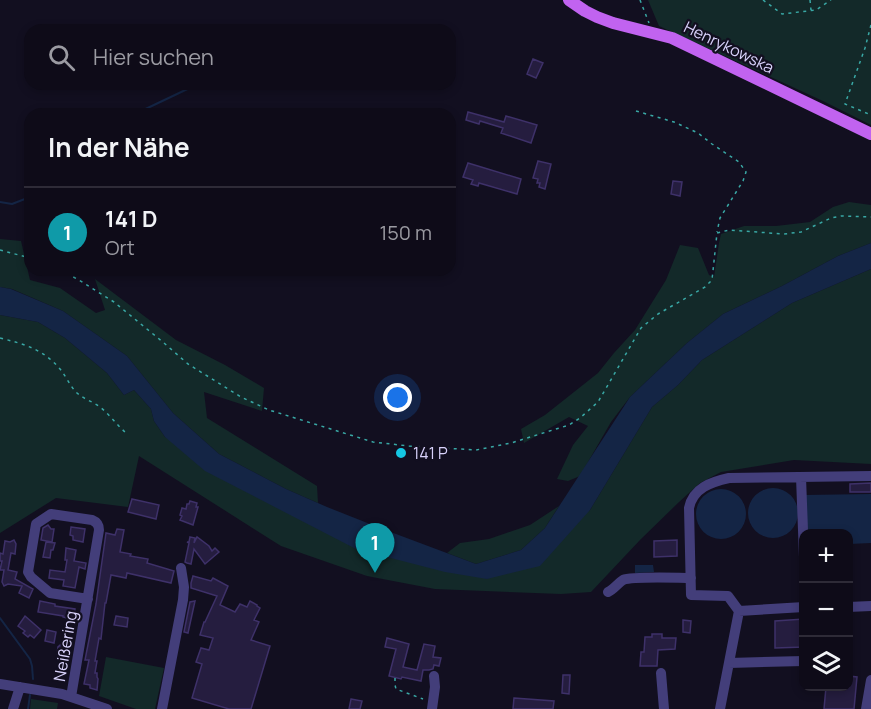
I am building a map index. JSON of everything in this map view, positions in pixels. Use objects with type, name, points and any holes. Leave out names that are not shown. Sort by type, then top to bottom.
[{"type":"main road","name":"Henrykowska","points":[[569,0],[585,11],[613,23],[672,38],[871,135]]},
{"type":"street","points":[[720,709],[739,610],[728,596],[691,595],[689,508],[694,495],[706,485],[729,478],[871,476]]},
{"type":"street","points":[[801,477],[803,529]]},
{"type":"street","name":"Neißering","points":[[71,697],[88,599],[99,526],[92,520],[51,514],[36,524],[28,572],[50,593],[88,599]]},
{"type":"street","points":[[162,709],[183,600],[184,587],[181,568]]},
{"type":"street","points":[[608,592],[622,580],[691,578]]},
{"type":"street","points":[[853,606],[871,606]]},
{"type":"street","points":[[739,610],[799,608]]},
{"type":"street","points":[[729,663],[799,661]]},
{"type":"street","points":[[661,673],[664,709]]},
{"type":"street","points":[[429,705],[435,687],[434,676]]},
{"type":"street","points":[[866,709],[871,680]]},
{"type":"street","points":[[0,684],[71,697],[107,709]]},
{"type":"street","points":[[13,709],[20,687]]},
{"type":"path","points":[[640,0],[653,32]]},
{"type":"path","points":[[763,0],[782,14],[816,10],[831,0]]},
{"type":"path","points":[[771,0],[771,6]]},
{"type":"path","points":[[810,0],[811,10]]},
{"type":"path","points":[[871,25],[845,104],[871,115]]},
{"type":"path","points":[[71,276],[114,302],[188,364],[241,398],[269,410],[373,442],[476,450],[511,443],[568,425],[580,418],[598,402],[641,328],[658,314],[705,287],[712,280],[720,218],[743,181],[746,172],[739,162],[698,133],[674,122],[636,111]]},
{"type":"path","points":[[717,233],[729,230],[784,234],[801,232],[831,218],[841,216],[871,217]]},
{"type":"path","points":[[0,250],[24,256]]},
{"type":"path","points":[[0,338],[27,345],[46,355],[61,370],[75,391],[107,413],[126,434]]},
{"type":"path","points":[[395,678],[396,689],[422,698],[429,705]]},
{"type":"green space","points":[[648,0],[871,0],[871,125],[659,26]]},
{"type":"green space","points":[[849,202],[871,205],[871,243],[838,256],[723,314],[687,343],[630,397],[611,422],[580,476],[568,481],[557,479],[573,445],[588,426],[569,417],[524,443],[521,429],[545,415],[598,373],[635,330],[666,280],[680,245],[698,248],[709,275],[714,277],[721,234],[744,226],[776,226],[810,222],[833,207]]},
{"type":"green space","points":[[0,239],[21,241],[24,254],[24,276],[29,276],[30,280],[60,288],[96,313],[105,310],[95,279],[176,340],[264,388],[262,411],[204,392],[207,418],[317,486],[318,503],[219,454],[173,413],[127,356],[63,311],[12,289],[0,287]]},
{"type":"green space","points":[[871,269],[871,464],[794,460],[721,472],[700,483],[679,502],[591,592],[561,594],[435,589],[367,576],[281,546],[139,456],[128,507],[56,498],[0,533],[0,315],[38,322],[65,338],[107,373],[124,395],[134,390],[151,409],[154,421],[165,437],[487,579],[590,510],[652,407],[702,360],[792,303]]},
{"type":"green space","points":[[559,506],[545,528],[521,550],[476,564],[447,553],[460,543],[489,539],[530,525]]},
{"type":"green space","points":[[106,657],[164,668],[155,709],[136,709],[99,696]]},
{"type":"green space","points":[[31,699],[58,703],[57,709],[30,709]]},
{"type":"water","points":[[871,243],[871,269],[792,303],[702,360],[652,407],[590,510],[540,566],[487,579],[445,572],[356,549],[205,471],[165,437],[154,421],[151,409],[134,390],[124,395],[107,373],[65,338],[38,322],[0,315],[0,287],[11,289],[63,311],[127,356],[173,413],[219,454],[286,489],[327,507],[476,564],[521,550],[545,528],[630,397],[687,343],[723,314],[838,256]]},
{"type":"water","points":[[768,488],[778,488],[791,495],[798,508],[798,518],[791,531],[778,538],[768,538],[759,534],[752,527],[748,518],[748,508],[752,499],[759,492]]},
{"type":"water","points":[[716,489],[726,489],[739,496],[746,509],[746,519],[739,532],[726,539],[716,539],[707,535],[700,528],[696,519],[696,509],[700,500],[707,493]]},
{"type":"water","points":[[871,494],[871,543],[853,544],[853,529],[806,529],[805,495]]},
{"type":"water","points":[[635,565],[653,565],[654,572],[635,573]]},
{"type":"building","points":[[533,59],[543,63],[536,78],[527,74]]},
{"type":"building","points":[[468,112],[504,122],[506,116],[537,125],[531,143],[501,133],[503,128],[480,121],[479,124],[466,120]]},
{"type":"building","points":[[538,161],[551,164],[545,189],[539,187],[538,179],[533,178]]},
{"type":"building","points":[[468,163],[521,179],[517,194],[479,183],[478,186],[471,184],[473,180],[463,177]]},
{"type":"building","points":[[673,181],[682,182],[680,196],[671,194]]},
{"type":"building","points":[[871,483],[871,492],[850,492],[850,484]]},
{"type":"building","points":[[132,499],[159,505],[156,519],[128,512]]},
{"type":"building","points":[[190,501],[197,503],[196,507],[198,507],[193,525],[180,520],[182,508],[186,509]]},
{"type":"building","points":[[48,525],[54,529],[52,542],[41,540],[43,528]]},
{"type":"building","points":[[71,527],[85,529],[83,542],[73,540],[73,536],[70,535]]},
{"type":"building","points":[[117,529],[124,530],[120,552],[148,559],[147,563],[174,571],[171,583],[127,573],[126,578],[111,575],[101,639],[99,638],[95,661],[97,661],[95,673],[98,679],[97,690],[84,684],[89,660],[85,660],[106,533],[115,535]]},
{"type":"building","points":[[190,537],[195,538],[194,543],[197,537],[212,551],[215,548],[219,552],[205,564],[194,549],[191,564],[185,562],[189,543],[187,542]]},
{"type":"building","points":[[14,540],[15,554],[11,553],[8,570],[17,572],[15,579],[33,589],[29,598],[19,593],[22,586],[8,584],[4,586],[2,582],[4,570],[0,570],[2,561],[0,561],[0,553],[3,554],[5,541]]},
{"type":"building","points":[[677,540],[677,556],[654,557],[654,541]]},
{"type":"building","points":[[46,542],[55,543],[50,558],[43,557]]},
{"type":"building","points":[[66,548],[76,550],[74,561],[86,563],[85,569],[79,567],[75,588],[63,586],[64,580],[49,578],[50,570],[65,572]]},
{"type":"building","points":[[193,576],[211,581],[213,578],[228,586],[220,605],[235,612],[240,604],[247,607],[250,601],[260,608],[254,620],[259,622],[251,640],[270,646],[251,709],[229,709],[192,698],[202,664],[196,662],[201,648],[209,650],[213,638],[200,635],[217,596],[191,588]]},
{"type":"building","points":[[40,601],[75,609],[74,619],[70,621],[63,616],[38,612]]},
{"type":"building","points":[[195,601],[188,633],[184,632],[190,602]]},
{"type":"building","points":[[25,616],[41,630],[34,638],[30,635],[28,637],[23,633],[25,631],[18,626]]},
{"type":"building","points":[[116,616],[128,618],[127,627],[114,625]]},
{"type":"building","points":[[799,619],[799,647],[775,648],[775,621]]},
{"type":"building","points":[[683,620],[691,621],[690,633],[683,632]]},
{"type":"building","points":[[47,630],[56,632],[54,643],[45,641]]},
{"type":"building","points":[[652,634],[662,634],[662,638],[676,638],[675,649],[658,650],[657,666],[640,666],[645,637],[652,637]]},
{"type":"building","points":[[387,638],[409,644],[403,667],[417,670],[424,644],[435,646],[433,657],[441,658],[439,666],[434,665],[433,669],[423,670],[421,681],[389,676],[396,649],[385,647]]},
{"type":"building","points":[[66,640],[69,645],[68,656],[57,654],[58,647]]},
{"type":"building","points":[[563,675],[570,675],[569,694],[562,693]]},
{"type":"building","points":[[853,676],[857,677],[854,709],[824,709],[826,691],[853,691]]},
{"type":"building","points":[[514,698],[554,701],[553,709],[513,709]]},
{"type":"building","points":[[351,699],[362,701],[360,709],[349,709]]},
{"type":"waterway","points":[[148,108],[185,90]]},
{"type":"waterway","points":[[0,202],[12,204],[24,199]]},
{"type":"waterway","points":[[0,618],[30,659],[33,679]]},
{"type":"waterway","points":[[28,709],[30,695]]},
{"type":"place","name":"141 P","points":[[401,453]]},
{"type":"place","name":"141 D","points":[[375,573]]}]
